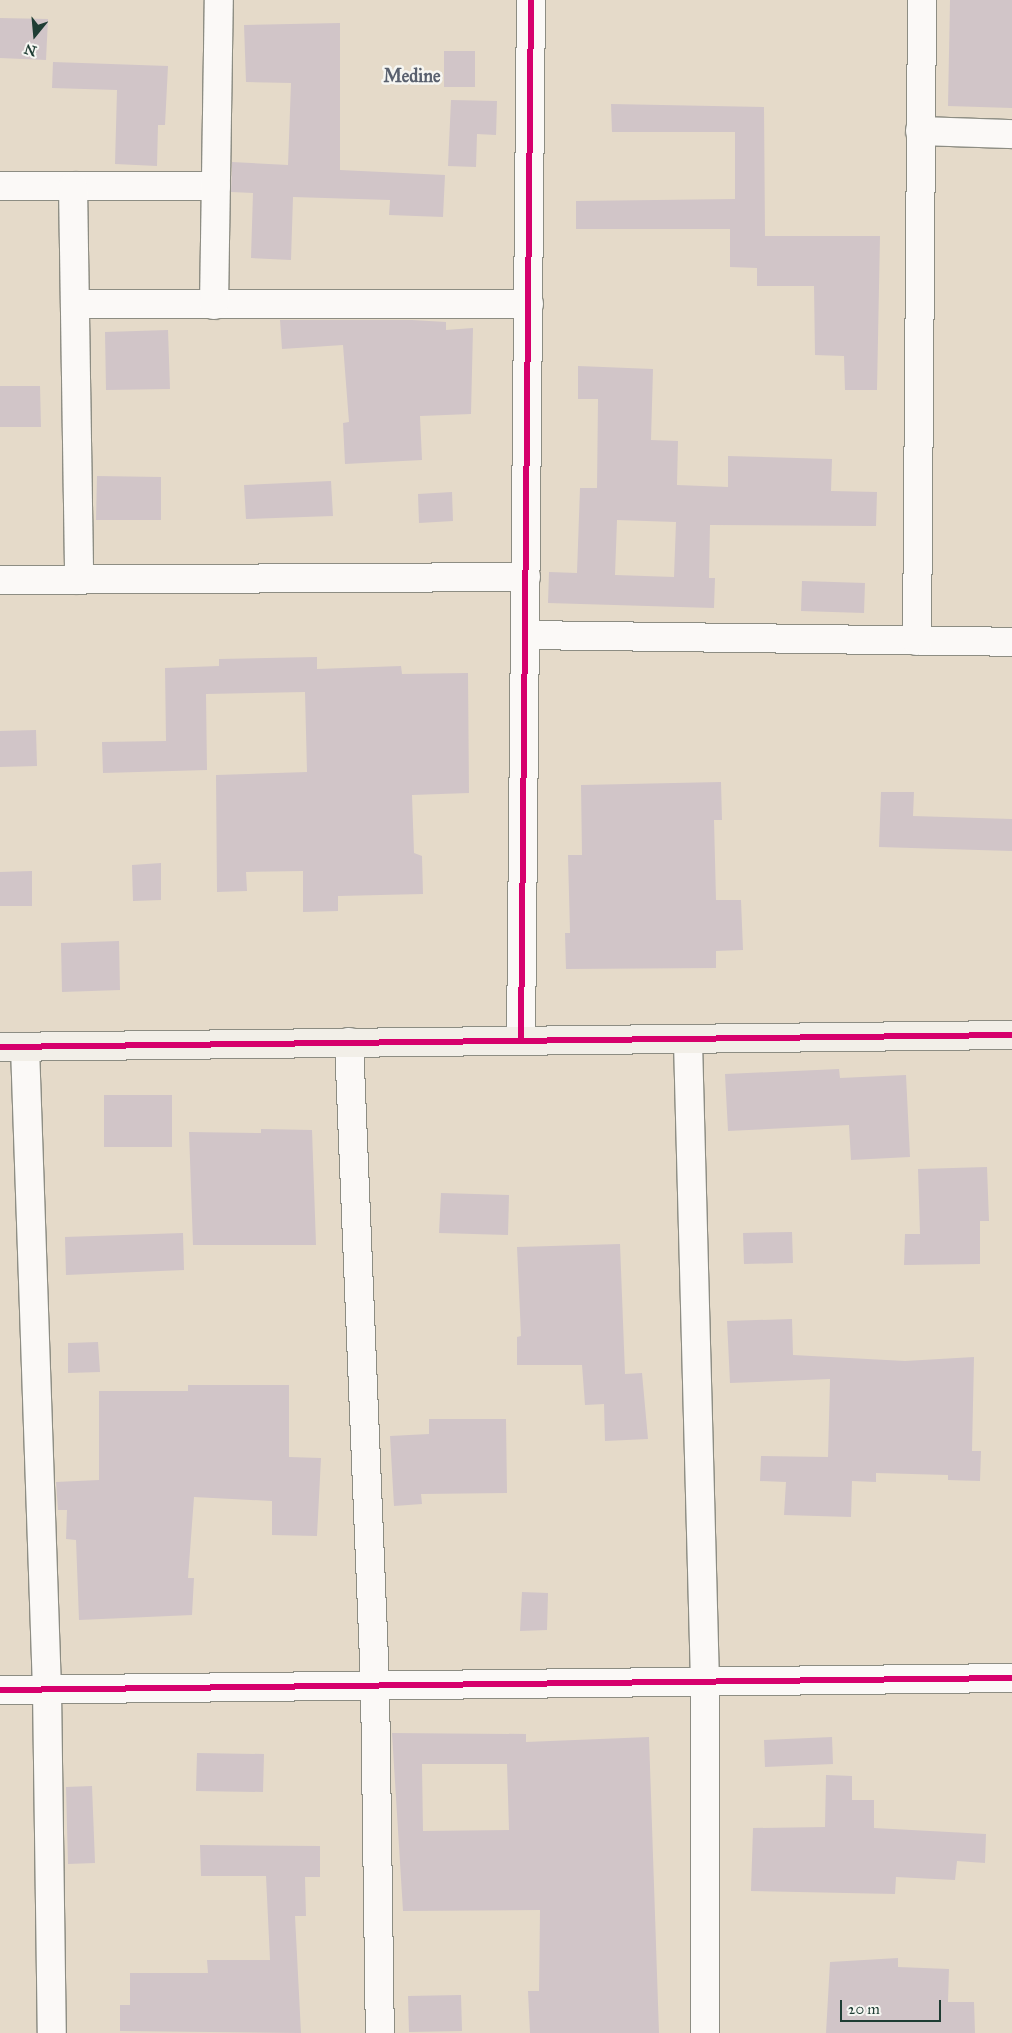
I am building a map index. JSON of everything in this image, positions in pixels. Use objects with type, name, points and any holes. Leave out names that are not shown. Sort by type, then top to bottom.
[{"type":"street","points":[[214,305],[218,0]]},
{"type":"street","points":[[521,1040],[531,0]]},
{"type":"street","points":[[917,641],[922,0]]},
{"type":"street","points":[[920,131],[1012,134]]},
{"type":"street","points":[[0,186],[216,186]]},
{"type":"street","points":[[73,186],[79,580]]},
{"type":"street","points":[[75,304],[529,304]]},
{"type":"street","points":[[0,580],[526,577]]},
{"type":"street","points":[[526,635],[1012,642]]},
{"type":"street","points":[[52,2033],[47,1690],[12,1047],[521,1040],[688,1042],[1012,1035]]},
{"type":"street","points":[[349,1042],[375,1685],[380,2033]]},
{"type":"street","points":[[688,1042],[705,1682],[705,2033]]},
{"type":"street","points":[[0,1690],[1012,1678]]},
{"type":"building","points":[[950,0],[1012,0],[1012,108],[948,106]]},
{"type":"building","points":[[0,18],[48,19],[46,60],[0,58]]},
{"type":"building","points":[[340,23],[340,170],[445,175],[443,217],[389,215],[390,200],[293,197],[291,260],[251,258],[253,193],[231,192],[232,162],[288,165],[291,83],[246,82],[244,25]]},
{"type":"building","points":[[444,51],[475,51],[475,87],[444,87]]},
{"type":"building","points":[[53,62],[168,66],[165,125],[158,125],[157,166],[115,164],[117,90],[52,88]]},
{"type":"building","points":[[451,100],[497,101],[496,135],[477,134],[476,167],[448,166]]},
{"type":"building","points":[[611,104],[764,107],[765,236],[880,236],[877,390],[845,390],[844,356],[815,355],[814,286],[757,286],[757,268],[730,267],[730,229],[576,229],[576,201],[735,199],[735,132],[612,132]]},
{"type":"building","points":[[280,320],[412,320],[446,322],[446,330],[473,328],[471,414],[420,416],[422,460],[345,464],[343,423],[349,422],[343,345],[282,349]]},
{"type":"building","points":[[168,330],[170,389],[106,390],[105,332]]},
{"type":"building","points":[[578,366],[653,369],[651,440],[678,441],[677,485],[728,487],[728,456],[832,459],[831,491],[877,492],[876,526],[710,525],[709,578],[715,578],[714,608],[548,603],[549,572],[577,573],[580,488],[597,488],[598,399],[578,399]],"holes":[[[617,520],[676,522],[674,577],[615,575]]]},
{"type":"building","points":[[0,386],[40,386],[41,427],[0,427]]},
{"type":"building","points":[[97,476],[161,477],[161,520],[96,520]]},
{"type":"building","points":[[331,481],[333,516],[246,519],[244,485]]},
{"type":"building","points":[[452,492],[453,521],[419,523],[418,494]]},
{"type":"building","points":[[802,581],[865,583],[864,613],[801,611]]},
{"type":"building","points":[[317,657],[317,669],[401,666],[402,674],[468,673],[469,793],[412,795],[414,853],[422,856],[423,894],[338,896],[338,911],[303,912],[303,871],[246,872],[247,891],[217,892],[216,775],[307,772],[305,692],[206,694],[207,770],[103,773],[102,742],[166,741],[165,668],[219,666],[219,659]]},
{"type":"building","points":[[36,730],[37,766],[0,767],[0,731]]},
{"type":"building","points":[[721,782],[722,820],[714,820],[716,900],[741,900],[743,950],[716,951],[716,968],[566,969],[565,933],[570,933],[568,855],[582,855],[581,785]]},
{"type":"building","points":[[881,792],[914,792],[913,816],[1012,819],[1012,851],[879,847]]},
{"type":"building","points":[[161,863],[161,900],[133,901],[132,865]]},
{"type":"building","points":[[32,871],[32,906],[0,906],[0,872]]},
{"type":"building","points":[[119,941],[120,990],[62,992],[61,943]]},
{"type":"building","points":[[839,1069],[840,1078],[906,1075],[910,1157],[851,1160],[849,1125],[728,1131],[725,1074]]},
{"type":"building","points":[[104,1095],[172,1095],[172,1147],[104,1147]]},
{"type":"building","points":[[261,1129],[312,1130],[316,1245],[193,1245],[189,1132],[261,1133]]},
{"type":"building","points":[[987,1167],[989,1221],[980,1221],[980,1264],[904,1265],[905,1234],[920,1234],[918,1169]]},
{"type":"building","points":[[441,1193],[509,1195],[508,1235],[439,1233]]},
{"type":"building","points":[[792,1232],[793,1263],[744,1264],[743,1233]]},
{"type":"building","points":[[183,1233],[184,1270],[66,1275],[65,1237]]},
{"type":"building","points":[[620,1244],[625,1374],[642,1373],[648,1439],[605,1441],[604,1404],[585,1405],[582,1365],[517,1365],[517,1337],[521,1336],[517,1247]]},
{"type":"building","points":[[792,1319],[793,1355],[905,1361],[974,1357],[972,1451],[981,1451],[980,1481],[948,1480],[948,1475],[876,1473],[876,1482],[852,1481],[851,1517],[784,1515],[786,1482],[760,1481],[761,1456],[828,1457],[830,1379],[730,1383],[727,1321]]},
{"type":"building","points":[[98,1342],[100,1372],[68,1373],[68,1343]]},
{"type":"building","points":[[188,1385],[289,1385],[289,1457],[321,1458],[317,1536],[272,1535],[272,1501],[194,1497],[188,1578],[194,1578],[192,1615],[79,1620],[76,1540],[66,1539],[67,1510],[58,1510],[56,1482],[99,1480],[99,1391],[188,1391]]},
{"type":"building","points":[[429,1419],[506,1419],[507,1493],[421,1494],[422,1504],[394,1506],[390,1436],[429,1434]]},
{"type":"building","points":[[522,1592],[548,1593],[547,1630],[520,1631]]},
{"type":"building","points":[[392,1733],[526,1734],[526,1742],[649,1737],[659,2033],[530,2033],[528,1991],[539,1991],[540,1910],[403,1911]],"holes":[[[422,1764],[507,1764],[509,1830],[423,1831]]]},
{"type":"building","points":[[832,1737],[833,1764],[765,1767],[764,1740]]},
{"type":"building","points":[[197,1753],[264,1754],[263,1792],[196,1791]]},
{"type":"building","points":[[826,1775],[852,1776],[852,1800],[874,1800],[874,1828],[986,1834],[985,1863],[957,1861],[955,1880],[896,1877],[895,1894],[751,1891],[753,1828],[825,1827]]},
{"type":"building","points":[[92,1786],[95,1863],[68,1864],[66,1787]]},
{"type":"building","points":[[200,1845],[320,1846],[320,1877],[305,1877],[306,1916],[295,1916],[301,2033],[120,2031],[120,2005],[130,2005],[130,1973],[208,1973],[207,1960],[270,1960],[266,1876],[201,1876]]},
{"type":"building","points":[[898,1958],[898,1967],[949,1969],[948,2002],[974,2002],[975,2033],[826,2033],[830,1962]]},
{"type":"building","points":[[461,1995],[462,2031],[409,2032],[408,1996]]},
{"type":"cycle path","points":[[521,1040],[531,0]]},
{"type":"cycle path","points":[[0,1047],[1012,1035]]},
{"type":"cycle path","points":[[0,1690],[1012,1678]]},
{"type":"district","name":"Medine","points":[[412,76]]}]
